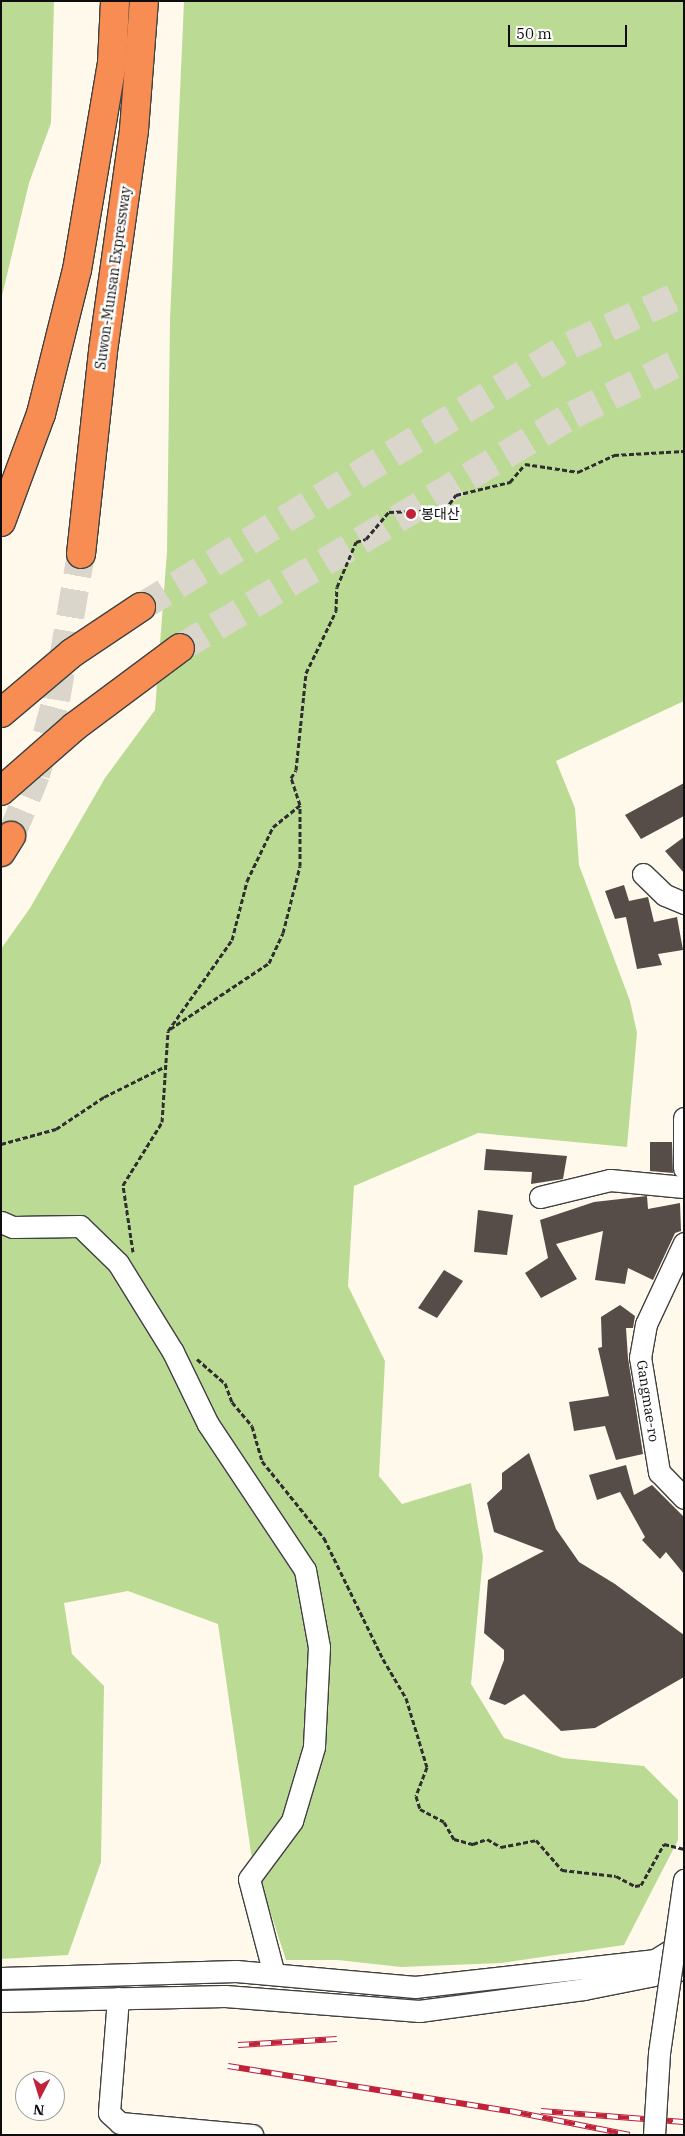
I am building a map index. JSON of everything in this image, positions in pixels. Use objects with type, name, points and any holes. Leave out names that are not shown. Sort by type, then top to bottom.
[{"type":"highway","points":[[1,522],[41,414],[77,270],[112,63],[116,1]]},
{"type":"highway","name":"Suwon-Munsan Expressway","points":[[81,554],[103,351],[134,130],[144,1]]},
{"type":"highway","points":[[1,713],[72,653],[140,607]]},
{"type":"highway","points":[[1,791],[74,727],[180,648]]},
{"type":"street","points":[[644,874],[665,895],[684,903]]},
{"type":"street","points":[[684,1118],[684,1168]]},
{"type":"street","points":[[540,1197],[610,1180],[684,1187]]},
{"type":"street","points":[[1,1222],[13,1227],[80,1226],[118,1263],[173,1352],[208,1424],[304,1570],[319,1647],[314,1747],[292,1821],[249,1879],[274,1974]]},
{"type":"street","name":"Gangmae-ro","points":[[684,1243],[646,1324],[640,1357],[659,1472],[684,1498]]},
{"type":"street","points":[[654,2135],[659,2053],[684,1880]]},
{"type":"street","points":[[1,1978],[236,1971],[415,1987],[655,1960],[684,1942]]},
{"type":"street","points":[[1,2000],[225,1996],[419,2011],[584,1989],[684,1968]]},
{"type":"street","points":[[118,1998],[109,2114],[120,2123],[252,2135]]},
{"type":"path","points":[[168,1031],[269,963],[283,933],[300,866],[300,806],[290,778],[296,770],[306,673],[336,611],[338,587],[356,542],[366,539],[389,512],[445,510],[456,495],[510,482],[525,464],[578,472],[614,454],[684,451]]},
{"type":"path","points":[[135,1258],[123,1185],[162,1122],[168,1031],[232,940],[247,881],[272,827],[300,806]]},
{"type":"path","points":[[1,1144],[56,1129],[104,1097],[166,1066]]},
{"type":"path","points":[[188,1351],[225,1383],[232,1402],[252,1426],[262,1461],[324,1538],[347,1588],[360,1605],[382,1659],[406,1698],[427,1767],[416,1796],[420,1809],[444,1822],[454,1839],[473,1844],[487,1839],[501,1847],[536,1840],[562,1870],[616,1876],[635,1886],[641,1885],[664,1844],[684,1849]]},
{"type":"green space","points":[[1,1],[54,1],[51,123],[29,183],[1,300]]},
{"type":"green space","points":[[184,1],[684,1],[684,701],[556,761],[575,808],[579,865],[630,1001],[637,1033],[627,1147],[478,1133],[354,1186],[348,1286],[385,1361],[379,1476],[402,1504],[471,1483],[483,1557],[471,1684],[504,1738],[563,1758],[644,1766],[678,1800],[678,1840],[624,1945],[501,1963],[401,1967],[338,1960],[286,1960],[251,1853],[218,1624],[128,1591],[64,1603],[72,1654],[104,1686],[101,1862],[68,1955],[1,1959],[1,949],[30,908],[105,778],[155,710],[167,551],[170,320]]},
{"type":"building","points":[[684,783],[684,816],[641,839],[625,815]]},
{"type":"building","points":[[684,837],[684,873],[665,851]]},
{"type":"building","points":[[624,885],[629,901],[648,897],[654,922],[677,917],[683,950],[658,954],[662,965],[637,969],[626,917],[615,919],[605,891]]},
{"type":"building","points":[[650,1142],[672,1142],[673,1173],[650,1171]]},
{"type":"building","points":[[486,1149],[567,1156],[563,1179],[531,1184],[532,1172],[484,1170]]},
{"type":"building","points":[[647,1196],[648,1209],[680,1203],[681,1231],[675,1233],[653,1280],[628,1268],[625,1284],[595,1280],[603,1231],[556,1244],[577,1279],[541,1298],[525,1273],[548,1258],[540,1220],[594,1202]]},
{"type":"building","points":[[478,1210],[513,1215],[507,1255],[474,1252]]},
{"type":"building","points":[[444,1270],[463,1281],[437,1318],[418,1308]]},
{"type":"building","points":[[620,1305],[635,1316],[633,1328],[626,1328],[628,1358],[643,1454],[616,1460],[605,1426],[574,1431],[569,1402],[609,1396],[598,1348],[602,1347],[601,1317]]},
{"type":"building","points":[[529,1453],[556,1529],[579,1562],[615,1584],[684,1635],[684,1677],[595,1728],[561,1731],[524,1694],[505,1705],[489,1699],[504,1660],[504,1650],[484,1633],[488,1580],[544,1551],[494,1532],[487,1503],[502,1489],[502,1473]]},
{"type":"building","points":[[626,1465],[634,1495],[652,1485],[684,1517],[684,1574],[666,1552],[660,1559],[642,1540],[645,1537],[620,1492],[597,1500],[589,1475]]},
{"type":"tunnel","points":[[141,607],[571,345],[684,293]]},
{"type":"tunnel","points":[[180,648],[573,415],[684,360]]},
{"type":"tunnel","points":[[11,836],[36,775],[56,700],[81,554]]},
{"type":"railway","points":[[238,2045],[337,2039]]},
{"type":"railway","points":[[228,2066],[510,2111],[630,2135]]},
{"type":"railway","points":[[541,2111],[684,2122]]},
{"type":"place","name":"봉대산","points":[[411,514]]}]
